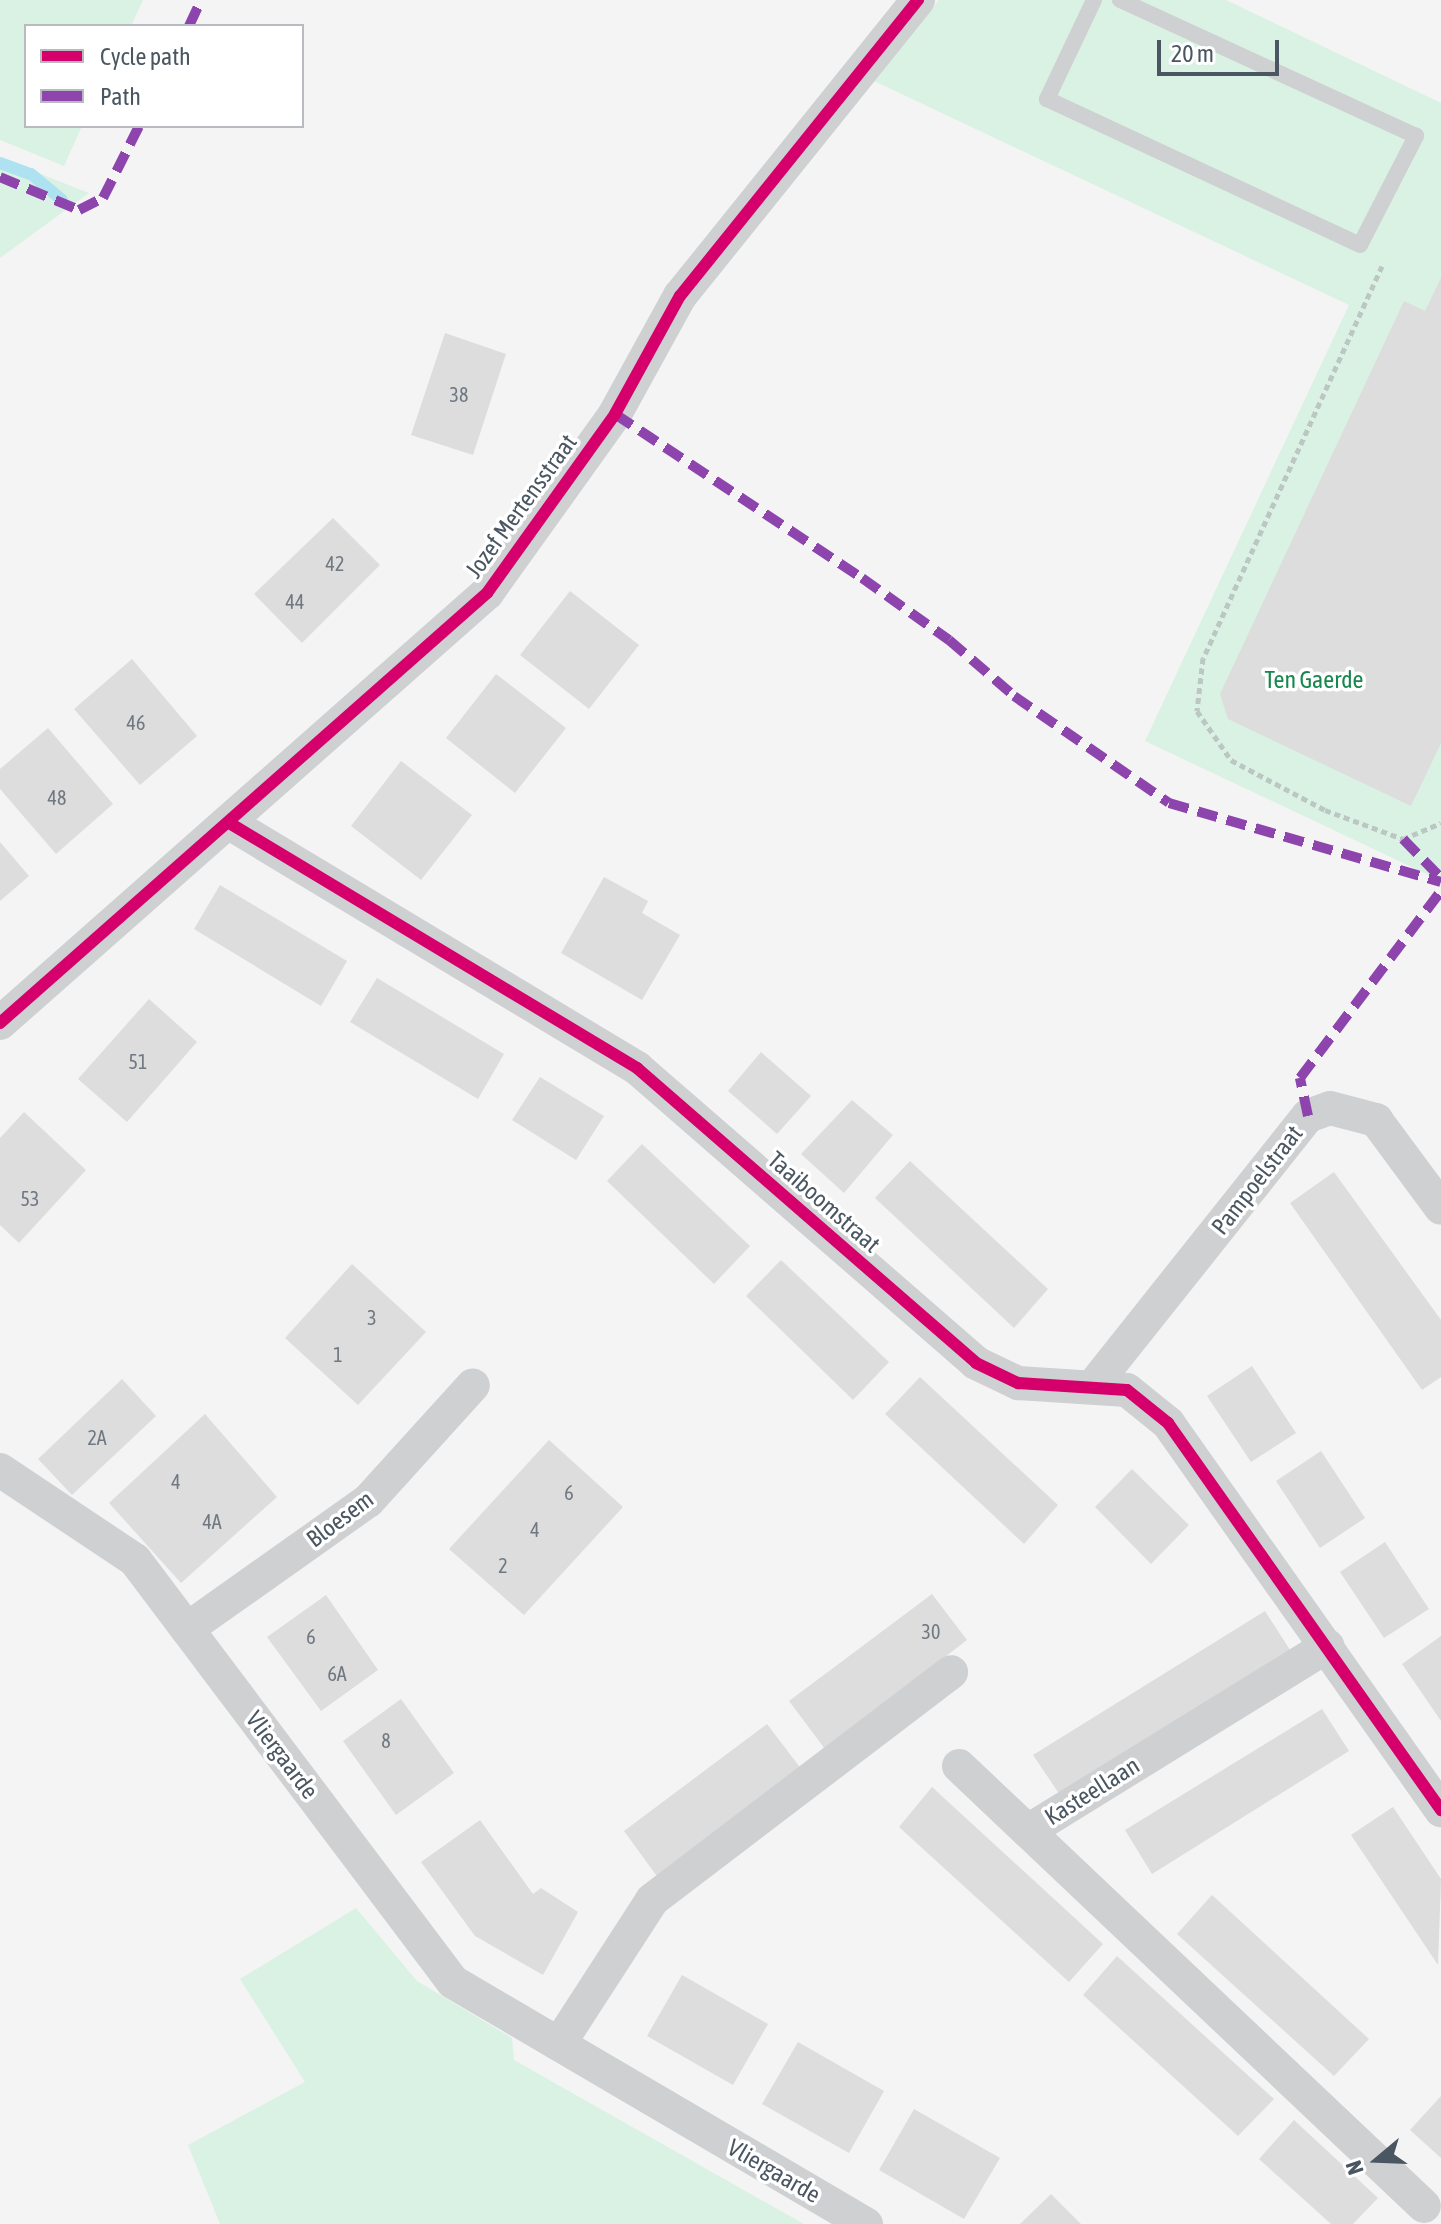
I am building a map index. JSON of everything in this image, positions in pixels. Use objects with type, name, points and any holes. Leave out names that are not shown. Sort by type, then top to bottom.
[{"type":"street","name":"Jozef Mertensstraat","points":[[0,1023],[134,899],[231,824],[487,593],[615,414],[680,296],[918,0]]},
{"type":"street","name":"Taaiboomstraat","points":[[231,824],[637,1068],[976,1363],[1018,1383],[1127,1390],[1168,1423],[1327,1646]]},
{"type":"street","name":"Pampoelstraat","points":[[1093,1386],[1308,1116],[1330,1108],[1376,1120],[1441,1208]]},
{"type":"street","name":"Bloesem","points":[[187,1629],[368,1501],[473,1385]]},
{"type":"street","name":"Vliergaarde","points":[[0,1470],[135,1560],[453,1982],[866,2224]]},
{"type":"street","points":[[1327,1646],[1441,1810]]},
{"type":"street","name":"Kasteellaan","points":[[1327,1646],[1028,1831],[1424,2207]]},
{"type":"street","points":[[559,2044],[652,1900],[951,1672]]},
{"type":"street","points":[[959,1766],[1028,1831]]},
{"type":"lane","points":[[1094,0],[1047,99],[1360,245],[1416,136],[1120,0]]},
{"type":"path","points":[[1386,256],[1203,658],[1197,711],[1231,760],[1325,810],[1403,839],[1441,823]]},
{"type":"green space","points":[[0,0],[143,0],[132,24],[24,24],[24,128],[81,128],[64,166],[0,140]]},
{"type":"green space","name":"Ten Gaerde","points":[[939,0],[1226,0],[1441,103],[1441,881],[1145,741],[1349,305],[874,81]]},
{"type":"green space","points":[[0,158],[89,193],[0,258]]},
{"type":"green space","points":[[356,1908],[417,1981],[512,2038],[514,2060],[804,2224],[220,2224],[188,2145],[305,2082],[240,1979]]},
{"type":"building","points":[[1441,278],[1441,743],[1411,806],[1228,719],[1220,694],[1404,301],[1425,311]]},
{"type":"building","points":[[445,333],[506,354],[473,455],[411,435]]},
{"type":"building","points":[[333,518],[380,565],[302,643],[254,594]]},
{"type":"building","points":[[570,591],[639,645],[589,709],[520,655]]},
{"type":"building","points":[[132,659],[197,736],[140,785],[74,709]]},
{"type":"building","points":[[496,674],[566,728],[515,793],[446,738]]},
{"type":"building","points":[[48,728],[113,804],[56,854],[0,789],[0,769]]},
{"type":"building","points":[[401,761],[472,815],[421,880],[351,826]]},
{"type":"building","points":[[0,842],[29,876],[0,901]]},
{"type":"building","points":[[604,877],[648,901],[642,913],[680,935],[642,1000],[561,953]]},
{"type":"building","points":[[220,885],[347,961],[321,1006],[194,929]]},
{"type":"building","points":[[377,978],[504,1054],[478,1099],[350,1022]]},
{"type":"building","points":[[149,999],[197,1042],[127,1122],[78,1079]]},
{"type":"building","points":[[761,1052],[811,1096],[777,1134],[728,1091]]},
{"type":"building","points":[[540,1077],[604,1116],[576,1160],[512,1120]]},
{"type":"building","points":[[852,1100],[893,1135],[844,1193],[801,1154]]},
{"type":"building","points":[[24,1112],[86,1170],[19,1243],[0,1225],[0,1138]]},
{"type":"building","points":[[642,1144],[750,1246],[714,1284],[607,1181]]},
{"type":"building","points":[[910,1161],[1048,1289],[1014,1328],[875,1198]]},
{"type":"building","points":[[1334,1172],[1441,1320],[1441,1377],[1422,1390],[1290,1203]]},
{"type":"building","points":[[781,1260],[889,1362],[853,1400],[746,1296]]},
{"type":"building","points":[[352,1264],[426,1332],[358,1405],[285,1338]]},
{"type":"building","points":[[1252,1366],[1296,1433],[1251,1462],[1207,1396]]},
{"type":"building","points":[[920,1377],[1058,1505],[1024,1544],[885,1414]]},
{"type":"building","points":[[122,1379],[156,1416],[72,1495],[38,1459]]},
{"type":"building","points":[[205,1414],[277,1497],[181,1583],[109,1503]]},
{"type":"building","points":[[549,1440],[623,1507],[524,1615],[449,1549]]},
{"type":"building","points":[[1321,1451],[1365,1518],[1320,1548],[1276,1481]]},
{"type":"building","points":[[1132,1469],[1189,1525],[1151,1564],[1095,1507]]},
{"type":"building","points":[[1385,1542],[1429,1609],[1384,1638],[1340,1572]]},
{"type":"building","points":[[932,1594],[967,1640],[825,1749],[789,1701]]},
{"type":"building","points":[[326,1595],[378,1670],[321,1711],[267,1637]]},
{"type":"building","points":[[1265,1611],[1292,1653],[1062,1798],[1033,1755]]},
{"type":"building","points":[[1441,1636],[1441,1721],[1402,1664]]},
{"type":"building","points":[[401,1699],[454,1773],[396,1815],[343,1741]]},
{"type":"building","points":[[1322,1709],[1349,1751],[1152,1874],[1125,1830]]},
{"type":"building","points":[[767,1724],[802,1770],[659,1879],[624,1831]]},
{"type":"building","points":[[932,1787],[1103,1944],[1069,1982],[899,1827]]},
{"type":"building","points":[[1393,1807],[1441,1879],[1438,1965],[1351,1835]]},
{"type":"building","points":[[480,1820],[533,1894],[541,1888],[578,1912],[543,1975],[475,1936],[421,1862]]},
{"type":"building","points":[[1212,1895],[1369,2039],[1334,2076],[1177,1934]]},
{"type":"building","points":[[1117,1956],[1274,2099],[1238,2136],[1083,1995]]},
{"type":"building","points":[[682,1975],[768,2024],[733,2085],[647,2036]]},
{"type":"building","points":[[798,2042],[884,2091],[849,2153],[762,2104]]},
{"type":"building","points":[[1441,2096],[1441,2158],[1410,2130]]},
{"type":"building","points":[[914,2109],[1000,2158],[964,2219],[879,2170]]},
{"type":"building","points":[[1294,2120],[1378,2198],[1353,2224],[1331,2224],[1259,2159]]},
{"type":"building","points":[[1051,2194],[1081,2224],[1020,2224]]},
{"type":"waterway","points":[[0,163],[31,174],[62,200]]},
{"type":"marked path","points":[[190,24],[201,0]]},
{"type":"marked path","points":[[0,177],[79,210],[103,198],[138,128]]},
{"type":"marked path","points":[[615,414],[862,578],[949,640],[1014,696],[1169,803],[1441,882]]},
{"type":"marked path","points":[[1403,839],[1441,878]]},
{"type":"marked path","points":[[1308,1116],[1300,1078],[1441,891]]},
{"type":"cycle path","points":[[0,1023],[487,593],[615,414],[680,296],[918,0]]},
{"type":"cycle path","points":[[231,824],[637,1068],[976,1363],[1018,1383],[1127,1390],[1168,1423],[1441,1810]]}]
